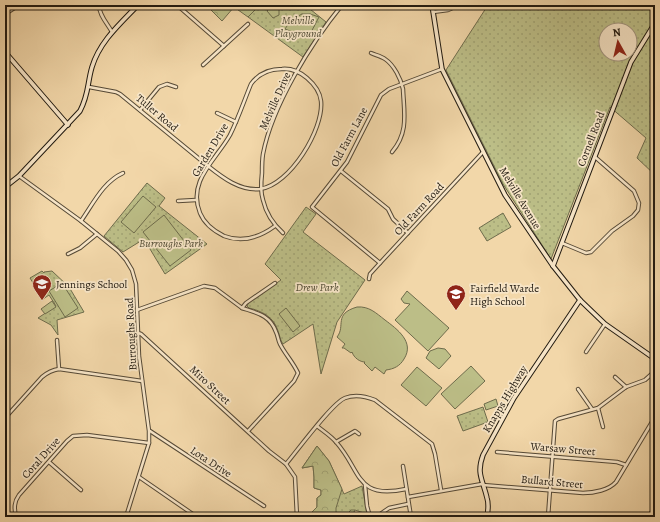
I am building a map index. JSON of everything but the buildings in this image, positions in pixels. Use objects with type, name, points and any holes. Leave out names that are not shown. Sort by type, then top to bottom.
[{"type":"street","points":[[5,14],[19,5]]},
{"type":"street","points":[[99,5],[101,14],[112,32]]},
{"type":"street","points":[[5,187],[19,176],[80,112],[86,101],[92,68],[99,49],[112,32],[138,5]]},
{"type":"street","points":[[177,5],[224,46]]},
{"type":"street","name":"Melville Drive","points":[[283,233],[275,226],[266,209],[261,189],[262,155],[269,129],[297,71],[316,41],[342,5]]},
{"type":"street","name":"Melville Avenue","points":[[432,5],[442,69],[505,195],[553,266],[580,300],[605,324],[655,360]]},
{"type":"street","points":[[433,12],[448,10],[459,5]]},
{"type":"street","name":"Cornell Road","points":[[553,266],[631,62],[655,23]]},
{"type":"street","points":[[203,65],[248,24]]},
{"type":"street","points":[[5,52],[68,125]]},
{"type":"street","points":[[370,53],[384,58],[391,63],[402,84],[404,130],[397,146],[392,152]]},
{"type":"street","name":"Garden Drive","points":[[196,200],[197,187],[201,177],[224,144],[236,122],[251,84],[265,72],[274,69],[286,68],[297,71]]},
{"type":"street","name":"Old Farm Lane","points":[[380,263],[312,207],[347,162],[380,95],[389,89],[442,69]]},
{"type":"street","points":[[261,189],[282,180],[312,140],[321,107],[319,94],[314,84],[297,71]]},
{"type":"street","points":[[140,110],[159,87],[167,84],[176,87]]},
{"type":"street","name":"Tuller Road","points":[[89,87],[120,94],[208,166],[235,184],[261,189]]},
{"type":"street","points":[[217,113],[236,122]]},
{"type":"street","name":"Old Farm Road","points":[[369,279],[370,274],[484,152]]},
{"type":"street","points":[[562,243],[586,253],[591,252],[612,231],[633,216],[638,210],[639,203],[634,191],[595,157]]},
{"type":"street","points":[[341,170],[388,209],[393,219],[408,233]]},
{"type":"street","points":[[81,221],[96,197],[115,176],[123,173]]},
{"type":"street","name":"Burroughs Road","points":[[19,176],[118,250],[132,270],[136,284],[138,332],[142,381],[149,431],[149,444],[126,517]]},
{"type":"street","points":[[178,201],[196,200],[202,217],[208,225],[233,239],[243,240],[258,236],[275,226]]},
{"type":"street","points":[[68,254],[80,248],[97,234]]},
{"type":"street","points":[[242,308],[246,303],[274,283]]},
{"type":"street","points":[[137,310],[204,286],[216,288],[242,308],[261,314],[269,320],[277,333],[279,342],[298,373],[294,381],[248,431]]},
{"type":"street","name":"Knapps Highway","points":[[487,517],[487,499],[482,484],[480,468],[483,455],[513,399],[580,300]]},
{"type":"street","points":[[586,352],[605,324]]},
{"type":"street","name":"Miro Street","points":[[138,332],[170,359],[269,451],[286,464]]},
{"type":"street","points":[[56,340],[59,369]]},
{"type":"street","points":[[5,418],[42,377],[48,372],[59,369],[142,381]]},
{"type":"street","points":[[548,517],[555,421],[598,408],[626,387],[645,380],[655,371]]},
{"type":"street","points":[[615,377],[626,387]]},
{"type":"street","points":[[578,389],[592,409]]},
{"type":"street","points":[[297,517],[295,477],[286,464],[317,426],[343,398],[365,396],[375,400],[432,444],[441,490]]},
{"type":"street","points":[[598,408],[603,427]]},
{"type":"street","name":"Bullard Street","points":[[408,496],[482,484],[589,493],[609,487],[616,482],[652,422],[655,420]]},
{"type":"street","points":[[317,426],[336,442],[365,486],[367,506],[370,517]]},
{"type":"street","name":"Lota Drive","points":[[149,431],[264,506]]},
{"type":"street","points":[[336,442],[355,431],[359,434]]},
{"type":"street","name":"Coral Drive","points":[[16,517],[14,509],[16,500],[73,436],[79,435],[149,444]]},
{"type":"street","name":"Warsaw Street","points":[[497,452],[617,462],[626,466]]},
{"type":"street","points":[[49,462],[81,490]]},
{"type":"street","points":[[403,466],[411,517]]},
{"type":"street","points":[[139,477],[198,517]]},
{"type":"street","points":[[365,486],[382,492],[406,489]]},
{"type":"street","points":[[376,517],[389,508],[408,504]]},
{"type":"street","points":[[649,517],[655,506]]},
{"type":"green space","points":[[212,5],[260,5],[248,17],[234,7],[222,21],[209,8]]},
{"type":"green space","name":"Melville Playground","points":[[258,5],[305,5],[326,22],[303,57],[248,17]]},
{"type":"green space","points":[[272,5],[276,5],[279,8],[279,15],[273,18],[267,11]]},
{"type":"green space","points":[[488,5],[655,5],[655,175],[637,158],[646,138],[610,107],[551,259],[503,184],[446,70]]},
{"type":"green space","points":[[302,14],[310,14],[319,17],[308,38],[285,29],[291,20]]},
{"type":"green space","name":"Burroughs Park","points":[[147,183],[165,198],[159,206],[207,244],[165,274],[144,239],[123,252],[104,236]]},
{"type":"green space","points":[[143,196],[156,207],[134,233],[121,222]]},
{"type":"green space","name":"Drew Park","points":[[306,207],[316,214],[303,232],[365,280],[337,322],[321,374],[313,324],[283,344],[274,322],[267,315],[247,306],[249,302],[281,280],[265,264]]},
{"type":"green space","points":[[503,213],[511,227],[487,241],[479,228]]},
{"type":"green space","points":[[164,215],[191,250],[170,266],[143,232]]},
{"type":"green space","points":[[42,271],[44,273],[52,271],[69,287],[84,312],[57,320],[58,335],[51,325],[38,318],[56,306],[49,295],[43,299],[30,278]]},
{"type":"green space","points":[[62,283],[78,308],[65,317],[49,291]]},
{"type":"green space","points":[[407,291],[449,328],[428,351],[395,320],[410,304],[404,303],[401,299]]},
{"type":"green space","points":[[52,301],[56,307],[45,314],[41,309]]},
{"type":"green space","points":[[357,307],[369,309],[375,313],[399,332],[406,342],[407,353],[401,364],[392,369],[386,370],[384,374],[375,367],[372,371],[364,363],[365,362],[357,359],[352,352],[351,353],[342,348],[345,344],[337,337],[341,329],[342,317],[345,313]]},
{"type":"green space","points":[[286,308],[300,326],[293,332],[279,314]]},
{"type":"green space","points":[[438,348],[445,349],[451,356],[439,369],[426,358],[430,351]]},
{"type":"green space","points":[[471,366],[485,381],[455,409],[441,394]]},
{"type":"green space","points":[[417,367],[442,388],[426,406],[401,385]]},
{"type":"green space","points":[[496,399],[498,406],[486,410],[484,404]]},
{"type":"green space","points":[[483,407],[488,422],[463,431],[457,416]]},
{"type":"green space","points":[[317,446],[329,461],[344,494],[362,486],[367,514],[355,510],[351,517],[311,517],[311,513],[317,507],[317,498],[321,495],[321,490],[314,488],[313,466],[302,468]]},
{"type":"green space","points":[[317,446],[329,461],[342,489],[336,512],[345,516],[351,510],[355,510],[351,517],[311,517],[311,513],[317,507],[317,498],[321,495],[321,490],[314,488],[313,466],[302,468]]},
{"type":"place","name":"Jennings School","points":[[42,301]]},
{"type":"place","name":"Fairfield Warde High School","points":[[456,311]]}]
